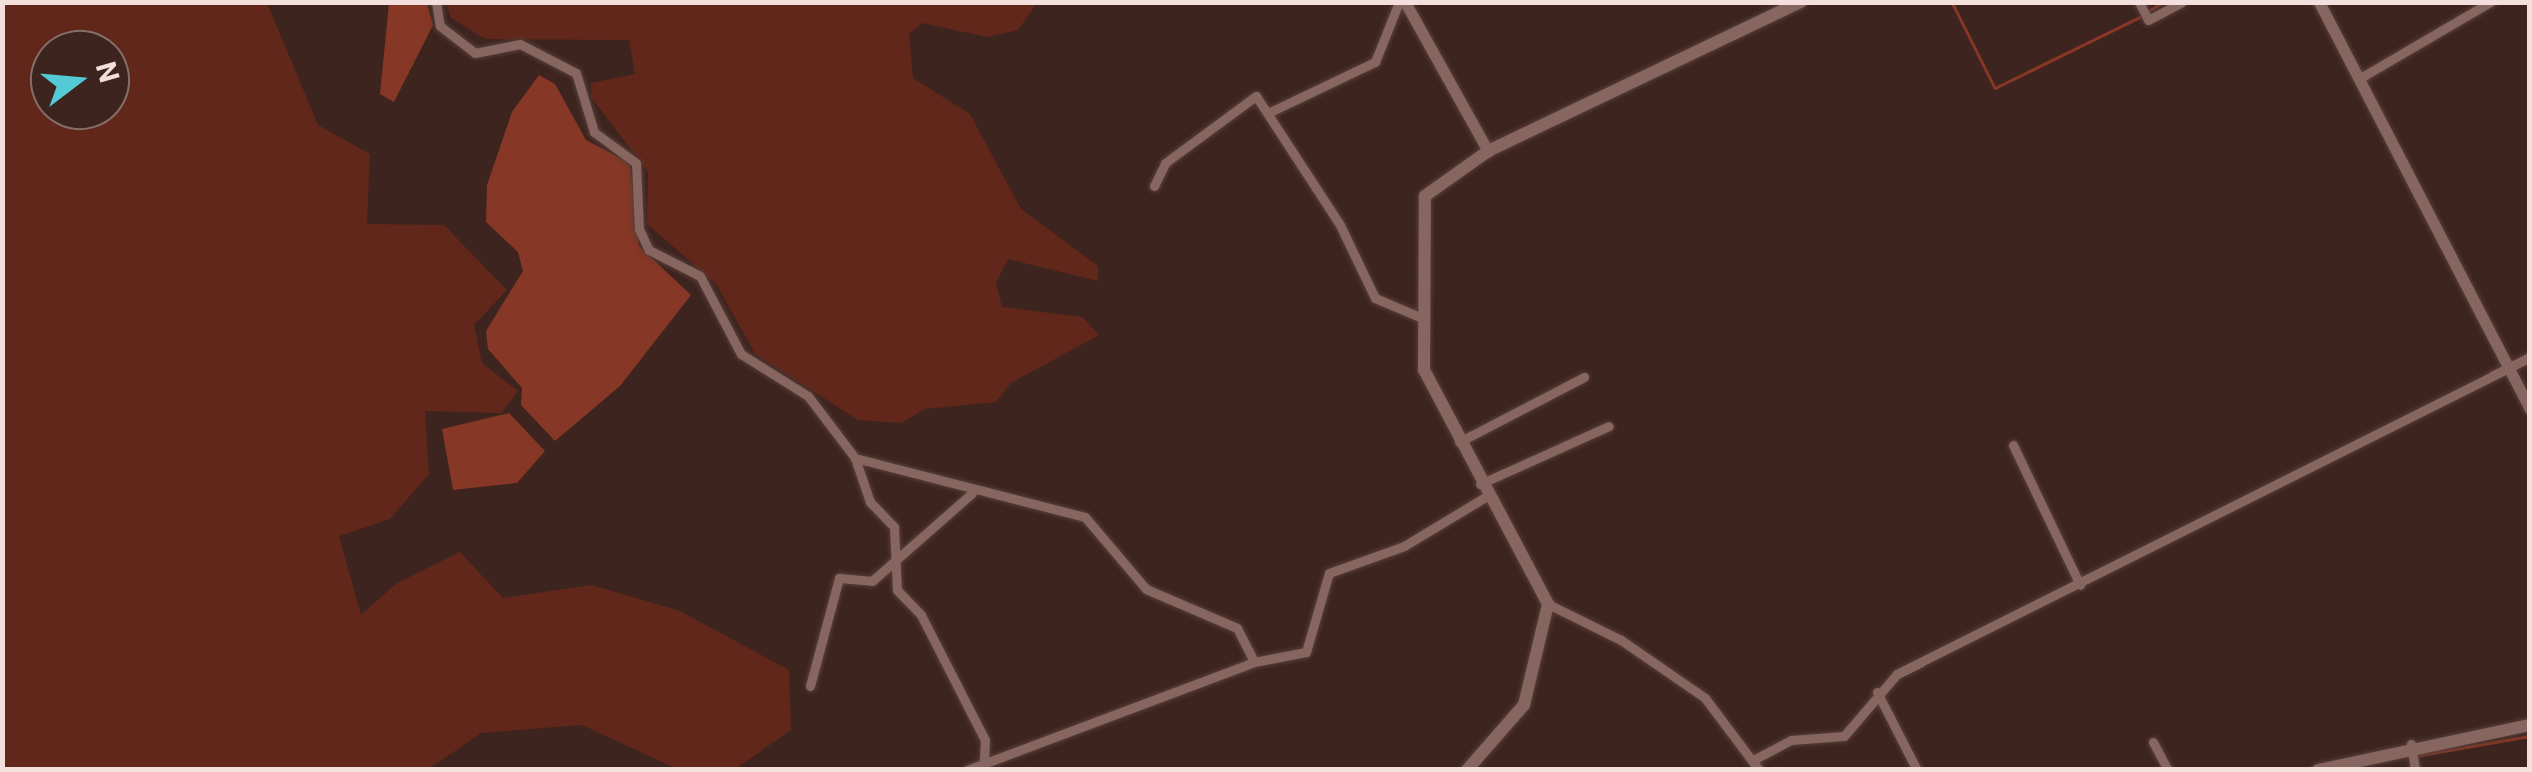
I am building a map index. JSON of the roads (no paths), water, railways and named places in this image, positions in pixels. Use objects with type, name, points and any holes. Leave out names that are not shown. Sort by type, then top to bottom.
[{"type":"main road","points":[[1467,770],[1524,705],[1548,604],[1483,490],[1424,370],[1420,318],[1425,196],[1488,151],[1801,2]]},
{"type":"main road","points":[[2318,770],[2411,744],[2530,725]]},
{"type":"street","points":[[436,2],[440,26],[463,47],[492,52],[520,44],[576,73],[594,132],[636,163],[639,229],[649,250],[700,276],[740,354],[808,396],[855,458],[861,486],[894,527],[898,590],[921,615],[985,740],[984,760]]},
{"type":"street","points":[[1270,112],[1375,62],[1402,2]]},
{"type":"street","points":[[1402,2],[1488,151]]},
{"type":"street","points":[[2138,2],[2148,20],[2182,2]]},
{"type":"street","points":[[2319,2],[2530,409]]},
{"type":"street","points":[[2360,78],[2490,2]]},
{"type":"street","points":[[1154,186],[1165,163],[1256,96],[1270,112],[1375,298],[1420,318]]},
{"type":"street","points":[[1754,758],[1791,740],[1844,736],[1876,692],[2530,356]]},
{"type":"street","points":[[1459,442],[1584,377]]},
{"type":"street","points":[[967,770],[984,760],[1254,662],[1306,652],[1339,566],[1404,546],[1483,490],[1609,426]]},
{"type":"street","points":[[2012,445],[2080,585]]},
{"type":"street","points":[[855,458],[925,470],[972,493],[1085,517],[1146,589],[1237,628],[1254,662]]},
{"type":"street","points":[[810,686],[839,578],[872,581],[972,493]]},
{"type":"street","points":[[1548,604],[1622,640],[1705,698],[1754,758],[1759,770]]},
{"type":"street","points":[[1876,692],[1918,770]]},
{"type":"street","points":[[2152,742],[2168,770]]},
{"type":"street","points":[[2411,744],[2415,770]]},
{"type":"waterway","points":[[1952,2],[1995,88],[2140,17]]},
{"type":"waterway","points":[[2147,12],[2163,2]]},
{"type":"waterway","points":[[2415,756],[2530,736]]}]
